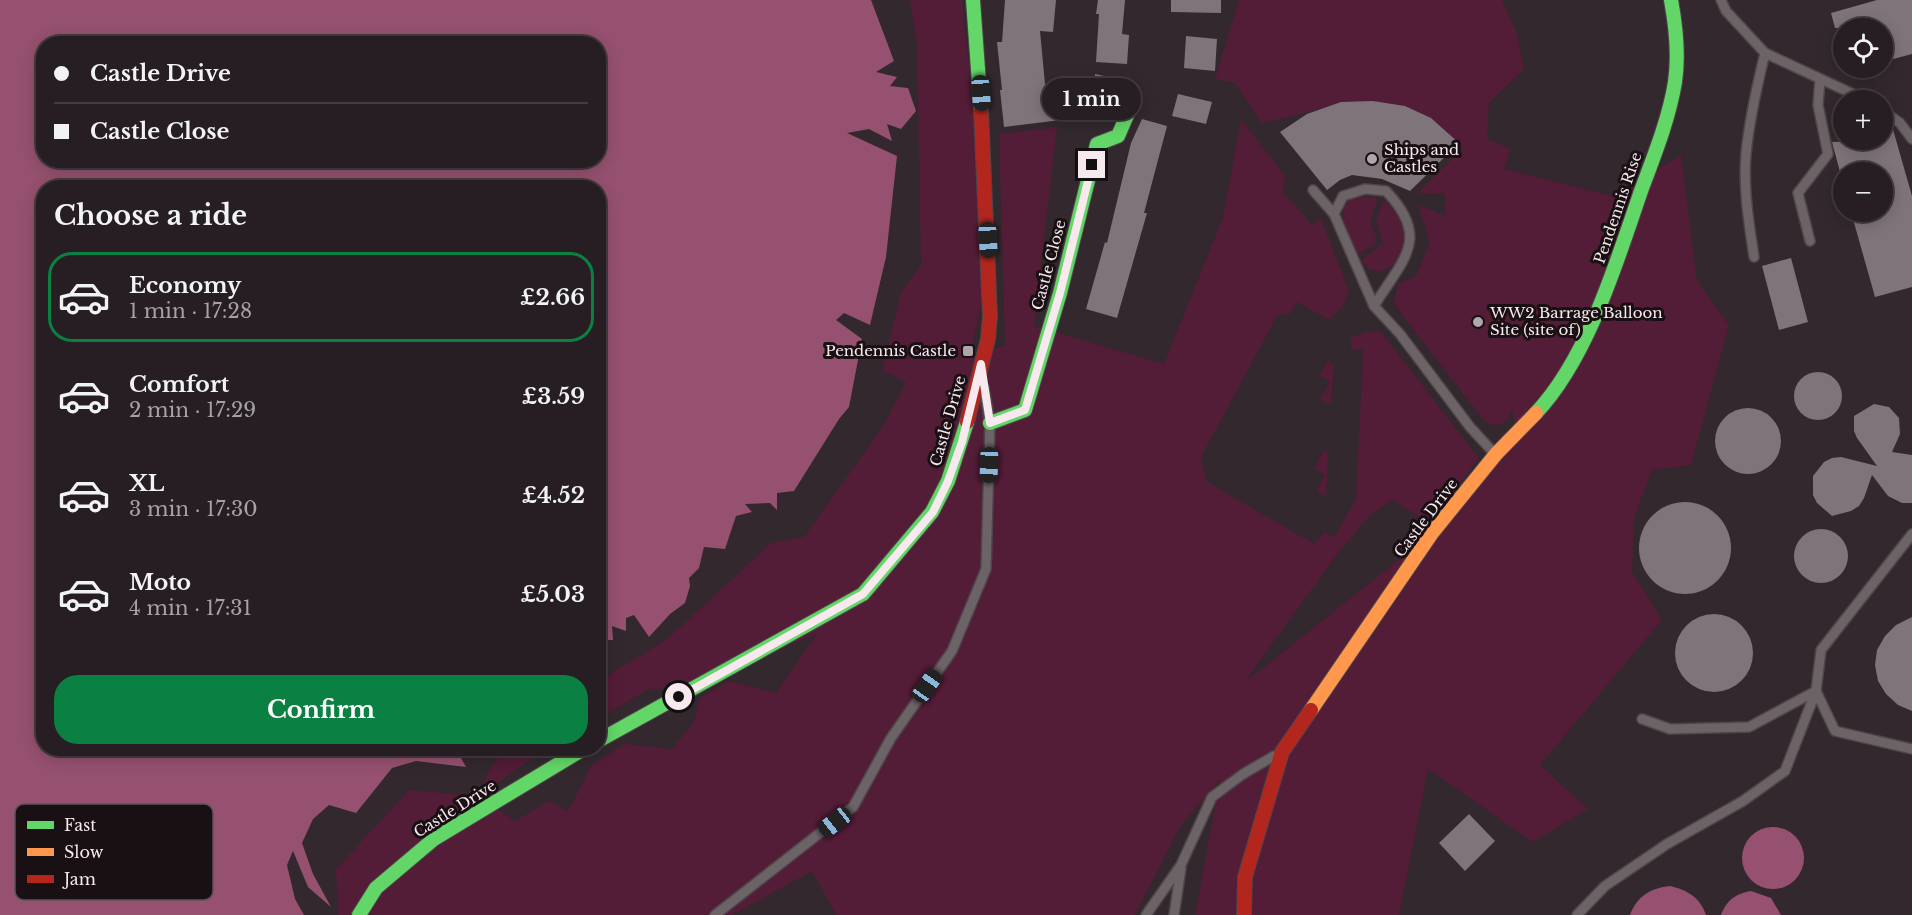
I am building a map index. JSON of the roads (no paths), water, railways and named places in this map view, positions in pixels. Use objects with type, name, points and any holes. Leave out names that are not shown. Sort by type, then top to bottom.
[{"type":"street","name":"Castle Drive","points":[[606,737],[863,594],[933,512],[948,481],[962,442],[990,316],[982,112],[973,0]]},
{"type":"street","name":"Pendennis Rise","points":[[1539,411],[1575,355],[1604,298],[1666,121],[1675,81],[1676,29],[1671,0]]},
{"type":"street","name":"Castle Close","points":[[990,423],[1025,410],[1060,293],[1097,144],[1118,136],[1131,105]]},
{"type":"street","name":"Castle Drive","points":[[1244,915],[1245,877],[1282,752],[1432,532],[1496,454],[1539,411]]},
{"type":"street","name":"Castle Drive","points":[[359,915],[376,888],[434,839],[572,756]]},
{"type":"lane","points":[[1721,0],[1726,11],[1765,53],[1844,90]]},
{"type":"lane","points":[[1754,257],[1746,207],[1745,156],[1755,95],[1765,53]]},
{"type":"lane","points":[[1810,241],[1798,193],[1828,154],[1818,105],[1820,79]]},
{"type":"lane","points":[[1893,118],[1900,123],[1912,140]]},
{"type":"lane","points":[[1334,214],[1343,196],[1365,189],[1383,191],[1398,204],[1408,223],[1411,238],[1408,253],[1374,306]]},
{"type":"lane","points":[[1314,190],[1334,214],[1374,306],[1400,334],[1470,427],[1496,454]]},
{"type":"lane","points":[[715,915],[853,807],[891,738],[952,651],[986,569],[990,423],[981,364]]},
{"type":"lane","points":[[1577,915],[1605,886],[1667,844],[1743,801],[1785,771],[1816,691],[1821,650],[1912,534]]},
{"type":"lane","points":[[1642,719],[1670,729],[1749,727],[1816,691]]},
{"type":"lane","points":[[1816,691],[1835,731],[1912,749]]},
{"type":"lane","points":[[1146,915],[1181,865],[1212,797],[1243,774],[1282,752]]},
{"type":"lane","points":[[1174,915],[1181,865]]},
{"type":"place","name":"Ships and Castles","points":[[1372,159]]},
{"type":"place","name":"WW2 Barrage Balloon Site (site of)","points":[[1478,322]]},
{"type":"place","name":"Pendennis Castle","points":[[968,351]]}]
